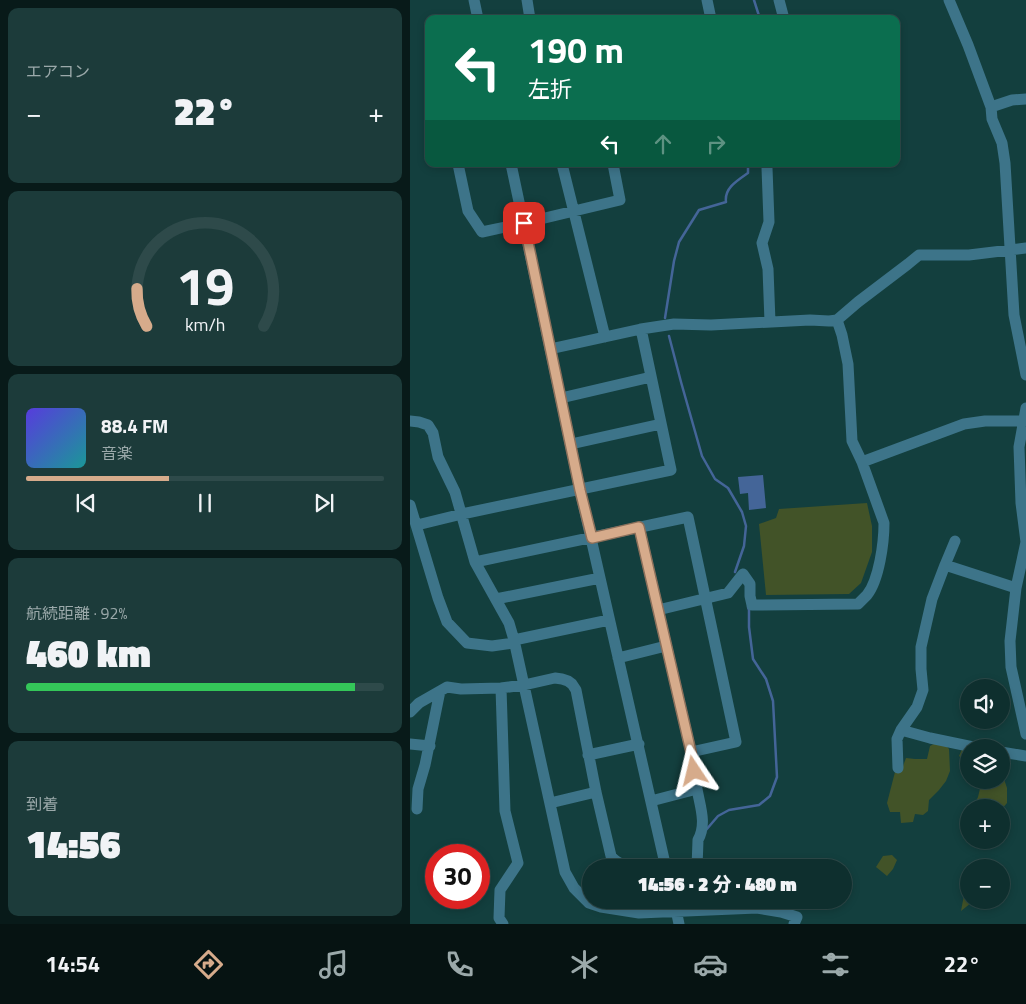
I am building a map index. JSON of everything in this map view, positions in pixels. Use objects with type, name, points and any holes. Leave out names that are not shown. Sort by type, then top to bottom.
[{"type":"street","points":[[474,0],[477,15]]},
{"type":"street","points":[[527,0],[529,15]]},
{"type":"street","points":[[707,0],[710,15]]},
{"type":"street","points":[[779,0],[783,15]]},
{"type":"street","points":[[949,0],[991,107],[992,119],[1002,143],[1005,163],[1014,315],[1026,375]]},
{"type":"street","points":[[991,107],[1012,100],[1026,99]]},
{"type":"street","points":[[459,167],[468,211],[482,232],[620,200],[613,167]]},
{"type":"street","points":[[512,167],[580,490],[664,859]]},
{"type":"street","points":[[563,167],[605,337]]},
{"type":"street","points":[[767,167],[769,222],[762,243],[768,269],[770,322]]},
{"type":"street","points":[[550,349],[641,329],[674,324],[711,326],[837,320],[919,255],[969,255],[1026,248]]},
{"type":"street","points":[[658,610],[728,593],[743,574],[750,584],[752,605],[858,604],[867,595],[876,576],[884,534],[884,523],[862,462],[852,441],[848,364],[837,320]]},
{"type":"street","points":[[417,525],[671,470],[641,329]]},
{"type":"street","points":[[561,398],[651,377]]},
{"type":"street","points":[[1026,408],[1019,447],[1021,503],[1026,542],[1016,588],[1010,642],[1011,667],[1026,734]]},
{"type":"street","points":[[410,421],[428,425],[433,432],[438,457],[455,492],[475,562],[509,623],[565,872],[574,888],[589,903],[601,907],[639,913],[657,909]]},
{"type":"street","points":[[862,462],[964,424],[985,421],[1024,421]]},
{"type":"street","points":[[571,444],[661,424]]},
{"type":"street","points":[[410,505],[446,622],[467,642],[492,646],[609,620]]},
{"type":"street","points":[[475,562],[688,517],[736,742],[691,752]]},
{"type":"street","points":[[639,527],[691,752],[704,823],[698,840],[697,859]]},
{"type":"street","points":[[898,768],[897,739],[917,707],[923,690],[921,647],[932,599],[955,541]]},
{"type":"street","points":[[945,566],[1016,588]]},
{"type":"street","points":[[496,600],[600,578]]},
{"type":"street","points":[[618,658],[666,646]]},
{"type":"street","points":[[410,712],[420,703],[448,687],[461,689],[501,688],[556,678],[568,681],[576,690],[588,756],[613,859]]},
{"type":"street","points":[[501,688],[505,811],[518,863],[500,890],[499,918],[503,924]]},
{"type":"street","points":[[417,809],[418,789],[430,746],[440,691]]},
{"type":"street","points":[[901,730],[960,744]]},
{"type":"street","points":[[410,744],[430,746]]},
{"type":"street","points":[[588,756],[639,744]]},
{"type":"street","points":[[1010,753],[1026,756]]},
{"type":"street","points":[[651,801],[697,789]]},
{"type":"street","points":[[550,803],[596,792]]},
{"type":"street","points":[[676,909],[679,924]]},
{"type":"street","points":[[763,909],[781,912],[797,918],[794,924]]},
{"type":"street","points":[[630,912],[633,924]]},
{"type":"green space","points":[[867,503],[872,526],[872,552],[861,583],[849,594],[766,595],[759,524],[776,518],[779,509]]},
{"type":"green space","points":[[941,740],[949,749],[950,771],[946,781],[929,800],[928,811],[923,815],[915,814],[913,822],[901,823],[900,812],[890,812],[887,803],[895,772],[903,766],[906,758],[927,759],[930,746]]},
{"type":"green space","points":[[980,789],[1007,789],[1007,799],[977,799]]},
{"type":"green space","points":[[892,855],[897,860],[887,876],[876,867],[883,856]]},
{"type":"water","points":[[763,475],[766,508],[749,510],[748,493],[740,494],[738,477]]},
{"type":"waterway","points":[[754,0],[759,15]]},
{"type":"waterway","points":[[665,318],[679,242],[699,210],[726,202],[729,189],[748,173],[748,167]]},
{"type":"waterway","points":[[669,336],[702,456],[715,479],[728,488],[742,512],[746,526],[744,546],[735,572]]},
{"type":"waterway","points":[[706,830],[718,816],[729,810],[759,805],[770,796],[777,777],[773,701],[766,679],[753,659],[748,607]]},
{"type":"route","points":[[524,223],[580,490],[592,538],[639,527],[694,771]]}]
